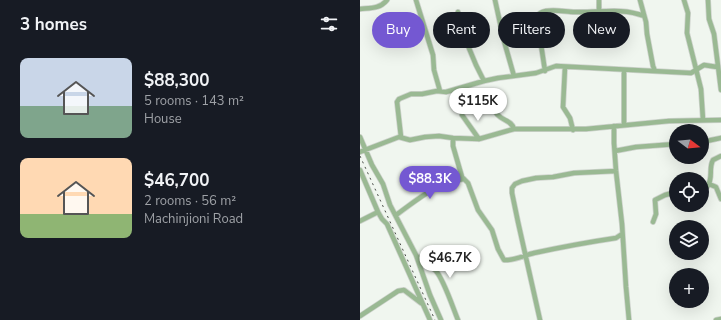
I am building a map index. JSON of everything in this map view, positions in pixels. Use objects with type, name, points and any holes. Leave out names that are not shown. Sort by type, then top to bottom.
[{"type":"street","points":[[360,9],[377,8],[387,0]]},
{"type":"street","points":[[416,0],[433,55],[434,70],[440,92]]},
{"type":"street","points":[[496,0],[504,42],[514,76]]},
{"type":"street","points":[[599,0],[599,11]]},
{"type":"street","points":[[684,0],[688,13],[687,33],[701,89],[703,120]]},
{"type":"street","points":[[708,0],[709,19],[714,34],[721,90]]},
{"type":"street","points":[[630,12],[640,3],[646,22],[653,69]]},
{"type":"street","points":[[545,71],[537,18],[538,15],[549,11],[599,11],[630,12],[644,16]]},
{"type":"street","points":[[468,48],[484,81]]},
{"type":"street","points":[[401,137],[397,100],[409,95],[446,92],[484,81],[545,71],[552,67],[624,70],[653,69],[691,72],[704,65],[717,67]]},
{"type":"street","points":[[565,67],[563,107],[570,118],[573,130]]},
{"type":"street","points":[[624,70],[624,125]]},
{"type":"street","points":[[493,103],[496,114],[501,119],[511,124],[514,129]]},
{"type":"street","points":[[462,115],[479,139]]},
{"type":"street","points":[[360,152],[401,137],[410,140],[439,136],[479,139],[514,129],[573,130],[670,121],[721,120]]},
{"type":"street","points":[[614,126],[616,171],[630,320]]},
{"type":"street","points":[[360,137],[372,165],[383,184],[390,205],[416,255],[430,296],[441,320]]},
{"type":"street","points":[[453,138],[452,145],[464,179],[469,185],[478,210],[495,236],[498,249],[502,257],[506,260],[570,245],[616,238],[623,240]]},
{"type":"street","points":[[709,141],[721,138]]},
{"type":"street","points":[[615,151],[636,147],[669,145]]},
{"type":"street","points":[[721,156],[713,160],[711,163],[711,177],[709,184],[716,187],[721,199]]},
{"type":"street","points":[[360,170],[378,212],[387,224],[430,320]]},
{"type":"street","points":[[540,320],[512,188],[515,184],[522,181],[574,173],[616,171]]},
{"type":"street","points":[[396,215],[433,188],[458,179],[464,179]]},
{"type":"street","points":[[653,222],[656,214],[655,200],[669,194]]},
{"type":"street","points":[[360,221],[378,212]]},
{"type":"street","points":[[616,238],[622,234]]},
{"type":"street","points":[[416,255],[436,271],[441,279],[458,320]]},
{"type":"street","points":[[360,316],[398,291],[404,290],[422,304]]},
{"type":"street","points":[[716,320],[721,319]]},
{"type":"railway","points":[[360,156],[435,320]]}]
